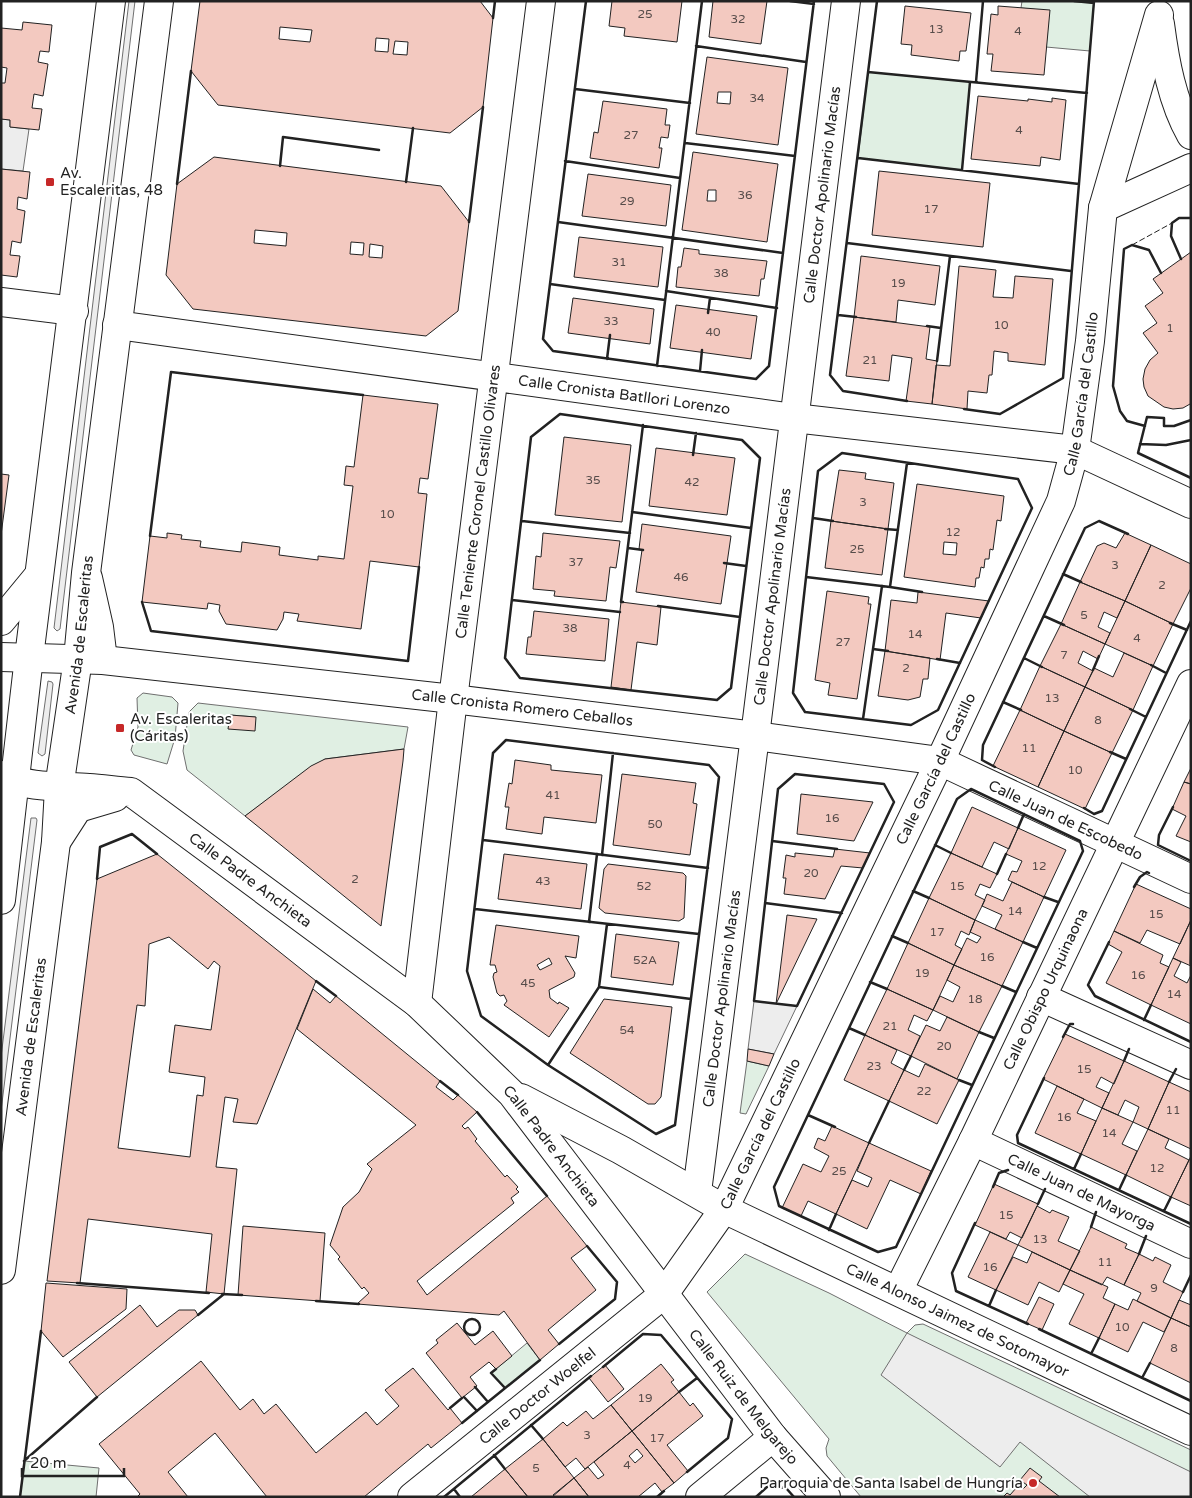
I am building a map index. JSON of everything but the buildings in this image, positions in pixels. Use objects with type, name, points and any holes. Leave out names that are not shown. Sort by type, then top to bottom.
[{"type":"street","points":[[1,900],[8,778],[29,657],[74,311],[111,1]]},
{"type":"street","name":"Avenida de Escaleritas","points":[[1,1270],[56,842],[59,788],[90,659],[86,573],[159,1]]},
{"type":"street","name":"Calle Teniente Coronel Castillo Olivares","points":[[417,1003],[453,699],[541,1]]},
{"type":"street","name":"Calle Doctor Apolinario Macías","points":[[696,1192],[755,736],[846,1]]},
{"type":"street","points":[[1159,8],[1163,48],[1169,77],[1177,105],[1191,135]]},
{"type":"street","name":"Calle García del Castillo","points":[[664,1294],[724,1209],[940,762],[1060,501],[1075,450],[1090,341],[1103,208],[1159,8]]},
{"type":"street","points":[[1103,208],[1191,168]]},
{"type":"street","points":[[1,302],[74,311]]},
{"type":"street","name":"Calle Cronista Batllori Lorenzo","points":[[117,325],[794,418],[1075,450],[1191,504]]},
{"type":"street","points":[[1,622],[39,575]]},
{"type":"street","name":"Calle Cronista Romero Ceballos","points":[[1,657],[90,659],[453,699],[755,736],[940,762]]},
{"type":"street","name":"Calle Obispo Urquinaona","points":[[898,1291],[973,1141],[1114,844],[1189,692]]},
{"type":"street","name":"Calle Juan de Escobedo","points":[[940,762],[1191,880]]},
{"type":"street","points":[[8,778],[59,788],[87,788],[131,792]]},
{"type":"street","points":[[56,842],[78,808],[131,792]]},
{"type":"street","name":"Calle Padre Anchieta","points":[[131,792],[417,1003],[512,1094],[664,1294]]},
{"type":"street","points":[[1041,997],[1191,1065]]},
{"type":"street","name":"Calle Padre Anchieta","points":[[512,1094],[621,1150],[724,1209]]},
{"type":"street","name":"Calle Juan de Mayorga","points":[[973,1141],[1191,1244]]},
{"type":"street","name":"Calle Alonso Jaimez de Sotomayor","points":[[724,1209],[853,1272],[898,1291],[1191,1431]]},
{"type":"street","name":"Calle Ruiz de Melgarejo","points":[[664,1294],[774,1437],[826,1497]]},
{"type":"street","name":"Calle Doctor Woelfel","points":[[412,1497],[664,1294]]},
{"type":"street","points":[[700,1497],[774,1437]]},
{"type":"green space","points":[[1022,1],[1094,3],[1090,51],[1046,47],[1049,11],[1021,8]]},
{"type":"green space","points":[[868,72],[970,82],[962,170],[858,158]]},
{"type":"green space","points":[[143,693],[172,697],[178,703],[175,738],[167,764],[134,755],[131,750],[138,727],[137,698]]},
{"type":"green space","points":[[198,703],[408,727],[404,749],[325,759],[245,816],[187,770],[183,751],[189,712]],"holes":[[[230,715],[255,717],[229,729]]]},
{"type":"green space","points":[[747,1061],[769,1066],[746,1114],[740,1113]]},
{"type":"green space","points":[[745,1254],[829,1293],[907,1333],[915,1325],[923,1324],[1191,1450],[1191,1497],[861,1497],[827,1456],[826,1448],[829,1439],[707,1292]]},
{"type":"green space","points":[[527,1343],[540,1360],[505,1388],[491,1373]]},
{"type":"green space","points":[[24,1461],[99,1468],[96,1497],[20,1497]]},
{"type":"shaded area","points":[[129,1],[135,1],[60,629],[57,631],[54,628]]},
{"type":"shaded area","points":[[1,119],[10,120],[10,127],[29,129],[23,171],[1,169]]},
{"type":"shaded area","points":[[48,681],[53,684],[45,754],[42,756],[38,753]]},
{"type":"shaded area","points":[[31,818],[36,818],[37,820],[1,1111],[1,1057]]},
{"type":"shaded area","points":[[754,1001],[797,1006],[774,1054],[748,1049]]},
{"type":"shaded area","points":[[907,1333],[1191,1472],[1191,1497],[1090,1497],[1020,1442],[1000,1467],[881,1375]]},
{"type":"fence","points":[[1132,245],[1172,223]]},
{"type":"wall","points":[[493,18],[495,1]]},
{"type":"wall","points":[[586,1],[543,339],[553,351],[756,379],[769,366],[814,1]]},
{"type":"wall","points":[[657,366],[702,1]]},
{"type":"wall","points":[[790,1],[814,4]]},
{"type":"wall","points":[[877,1],[830,375],[843,391],[907,401]]},
{"type":"wall","points":[[976,82],[983,1]]},
{"type":"wall","points":[[1074,1],[1094,3]]},
{"type":"wall","points":[[964,409],[1000,414],[1063,378],[1094,1]]},
{"type":"wall","points":[[696,46],[806,62]]},
{"type":"wall","points":[[177,184],[191,71]]},
{"type":"wall","points":[[868,72],[1087,93]]},
{"type":"wall","points":[[962,170],[970,82]]},
{"type":"wall","points":[[575,89],[690,103]]},
{"type":"wall","points":[[469,222],[483,107]]},
{"type":"wall","points":[[406,182],[413,128]]},
{"type":"wall","points":[[280,166],[283,137],[379,150]]},
{"type":"wall","points":[[685,143],[795,156]]},
{"type":"wall","points":[[858,158],[1079,184]]},
{"type":"wall","points":[[565,161],[680,178]]},
{"type":"wall","points":[[1181,259],[1171,236],[1172,223],[1179,218],[1191,218]]},
{"type":"wall","points":[[558,222],[783,253]]},
{"type":"wall","points":[[847,243],[1071,271]]},
{"type":"wall","points":[[1145,426],[1127,421],[1120,411],[1113,386],[1124,249],[1132,245],[1149,250],[1161,273]]},
{"type":"wall","points":[[937,361],[950,256]]},
{"type":"wall","points":[[550,284],[665,300]]},
{"type":"wall","points":[[666,291],[777,308]]},
{"type":"wall","points":[[708,313],[710,298]]},
{"type":"wall","points":[[838,315],[856,317]]},
{"type":"wall","points":[[927,326],[941,328]]},
{"type":"wall","points":[[607,359],[610,335]]},
{"type":"wall","points":[[700,371],[702,350]]},
{"type":"wall","points":[[150,536],[171,372],[363,395]]},
{"type":"wall","points":[[560,414],[742,440],[760,458],[731,688],[717,700],[520,678],[505,658],[531,437],[560,414]]},
{"type":"wall","points":[[1191,420],[1174,426],[1164,426],[1164,418],[1147,417],[1138,453],[1191,478]]},
{"type":"wall","points":[[623,602],[621,602],[643,425]]},
{"type":"wall","points":[[693,455],[696,433]]},
{"type":"wall","points":[[1140,444],[1166,445],[1191,440]]},
{"type":"wall","points":[[842,453],[1018,479],[1032,508],[938,710],[911,725],[805,712],[793,693],[818,471],[842,453]]},
{"type":"wall","points":[[806,577],[890,587],[907,463]]},
{"type":"wall","points":[[632,512],[751,528]]},
{"type":"wall","points":[[813,518],[833,521]]},
{"type":"wall","points":[[522,521],[630,533]]},
{"type":"wall","points":[[995,767],[982,760],[983,745],[1085,528],[1099,521],[1128,534]]},
{"type":"wall","points":[[885,529],[898,530]]},
{"type":"wall","points":[[628,548],[643,550]]},
{"type":"wall","points":[[724,563],[746,566]]},
{"type":"wall","points":[[142,602],[151,631],[408,661],[419,567]]},
{"type":"wall","points":[[1063,574],[1081,582]]},
{"type":"wall","points":[[863,719],[882,586]]},
{"type":"wall","points":[[890,587],[922,592]]},
{"type":"wall","points":[[512,600],[620,612]]},
{"type":"wall","points":[[658,606],[740,617]]},
{"type":"wall","points":[[1044,616],[1064,625]]},
{"type":"wall","points":[[1084,808],[1094,814],[1102,811],[1191,621]]},
{"type":"wall","points":[[1170,623],[1187,630]]},
{"type":"wall","points":[[873,649],[888,651]]},
{"type":"wall","points":[[1093,670],[1099,656]]},
{"type":"wall","points":[[1024,658],[1042,667]]},
{"type":"wall","points":[[937,659],[960,663]]},
{"type":"wall","points":[[1151,665],[1166,673]]},
{"type":"wall","points":[[1003,702],[1021,710]]},
{"type":"wall","points":[[1130,709],[1146,717]]},
{"type":"wall","points":[[506,740],[709,765],[719,777],[675,1125],[656,1134],[548,1065],[481,1016],[467,971],[493,753],[506,740]]},
{"type":"wall","points":[[1110,752],[1126,759]]},
{"type":"wall","points":[[602,855],[613,753]]},
{"type":"wall","points":[[795,774],[884,784],[894,802],[797,1006],[754,1001],[778,789],[795,774]]},
{"type":"wall","points":[[971,789],[1080,841],[1083,851],[896,1247],[878,1252],[779,1206],[774,1187],[957,799],[971,789]]},
{"type":"wall","points":[[1173,807],[1159,835],[1158,845],[1191,861]]},
{"type":"wall","points":[[1018,828],[1024,814]]},
{"type":"wall","points":[[97,879],[100,847],[132,834],[157,854]]},
{"type":"wall","points":[[483,840],[708,868]]},
{"type":"wall","points":[[772,841],[837,849]]},
{"type":"wall","points":[[935,845],[951,853]]},
{"type":"wall","points":[[589,922],[597,854]]},
{"type":"wall","points":[[997,874],[1006,854]]},
{"type":"wall","points":[[1134,887],[1140,877],[1147,872],[1149,873]]},
{"type":"wall","points":[[913,891],[929,898]]},
{"type":"wall","points":[[1044,897],[1058,902]]},
{"type":"wall","points":[[765,903],[842,913]]},
{"type":"wall","points":[[475,909],[699,934]]},
{"type":"wall","points":[[548,1065],[599,987],[607,924]]},
{"type":"wall","points":[[892,936],[908,943]]},
{"type":"wall","points":[[1023,942],[1037,948]]},
{"type":"wall","points":[[1109,942],[1088,985],[1095,996],[1191,1042]]},
{"type":"wall","points":[[316,981],[336,996]]},
{"type":"wall","points":[[870,982],[887,989]]},
{"type":"wall","points":[[1002,986],[1016,992]]},
{"type":"wall","points":[[599,987],[691,999]]},
{"type":"wall","points":[[1144,1020],[1151,1005]]},
{"type":"wall","points":[[1063,1037],[1070,1024],[1073,1024]]},
{"type":"wall","points":[[849,1028],[865,1035]]},
{"type":"wall","points":[[979,1032],[994,1038]]},
{"type":"wall","points":[[1124,1061],[1129,1049]]},
{"type":"wall","points":[[904,1070],[911,1056]]},
{"type":"wall","points":[[1169,1082],[1176,1069]]},
{"type":"wall","points":[[1044,1078],[1017,1135],[1018,1143],[1191,1224]]},
{"type":"wall","points":[[959,1080],[972,1085]]},
{"type":"wall","points":[[440,1081],[458,1095]]},
{"type":"wall","points":[[869,1143],[889,1101]]},
{"type":"wall","points":[[477,1112],[547,1196]]},
{"type":"wall","points":[[808,1115],[835,1127]]},
{"type":"wall","points":[[1074,1169],[1081,1154]]},
{"type":"wall","points":[[993,1187],[999,1173],[1008,1170]]},
{"type":"wall","points":[[1119,1190],[1126,1175]]},
{"type":"wall","points":[[1038,1204],[1045,1189]]},
{"type":"wall","points":[[1164,1211],[1171,1197]]},
{"type":"wall","points":[[1091,1227],[1096,1212]]},
{"type":"wall","points":[[829,1230],[836,1214]]},
{"type":"wall","points":[[975,1223],[952,1273],[956,1291],[1028,1324]]},
{"type":"wall","points":[[1139,1254],[1146,1236]]},
{"type":"wall","points":[[559,1344],[615,1299],[617,1282],[587,1246]]},
{"type":"wall","points":[[1183,1292],[1191,1275]]},
{"type":"wall","points":[[77,1283],[209,1293]]},
{"type":"wall","points":[[989,1306],[996,1290]]},
{"type":"wall","points":[[222,1294],[242,1295]]},
{"type":"wall","points":[[198,1315],[224,1294]]},
{"type":"wall","points":[[316,1301],[359,1304]]},
{"type":"wall","points":[[472,1319],[478,1321],[480,1327],[478,1333],[472,1335],[466,1333],[464,1327],[466,1321],[472,1319]]},
{"type":"wall","points":[[1039,1329],[1191,1401]]},
{"type":"wall","points":[[20,1497],[41,1331]]},
{"type":"wall","points":[[603,1367],[643,1334],[661,1335],[732,1419],[728,1438],[687,1472]]},
{"type":"wall","points":[[1091,1354],[1099,1338]]},
{"type":"wall","points":[[462,1423],[540,1360]]},
{"type":"wall","points":[[1142,1378],[1150,1363]]},
{"type":"wall","points":[[496,1369],[491,1373],[505,1388]]},
{"type":"wall","points":[[444,1497],[591,1376]]},
{"type":"wall","points":[[679,1392],[697,1378]]},
{"type":"wall","points":[[475,1387],[488,1402]]},
{"type":"wall","points":[[24,1461],[97,1397]]},
{"type":"wall","points":[[464,1397],[477,1411]]},
{"type":"wall","points":[[450,1408],[462,1398]]},
{"type":"wall","points":[[531,1425],[543,1439]]},
{"type":"wall","points":[[494,1455],[505,1469]]},
{"type":"wall","points":[[756,1497],[768,1486],[786,1488],[794,1497]]},
{"type":"wall","points":[[454,1489],[460,1497]]},
{"type":"wall","points":[[657,1497],[664,1491]]},
{"type":"place","name":"Av. Escaleritas, 48","points":[[50,182]]},
{"type":"place","name":"Av. Escaleritas (Cáritas)","points":[[120,728]]},
{"type":"place","name":"Parroquia de Santa Isabel de Hungría","points":[[1033,1483]]}]
